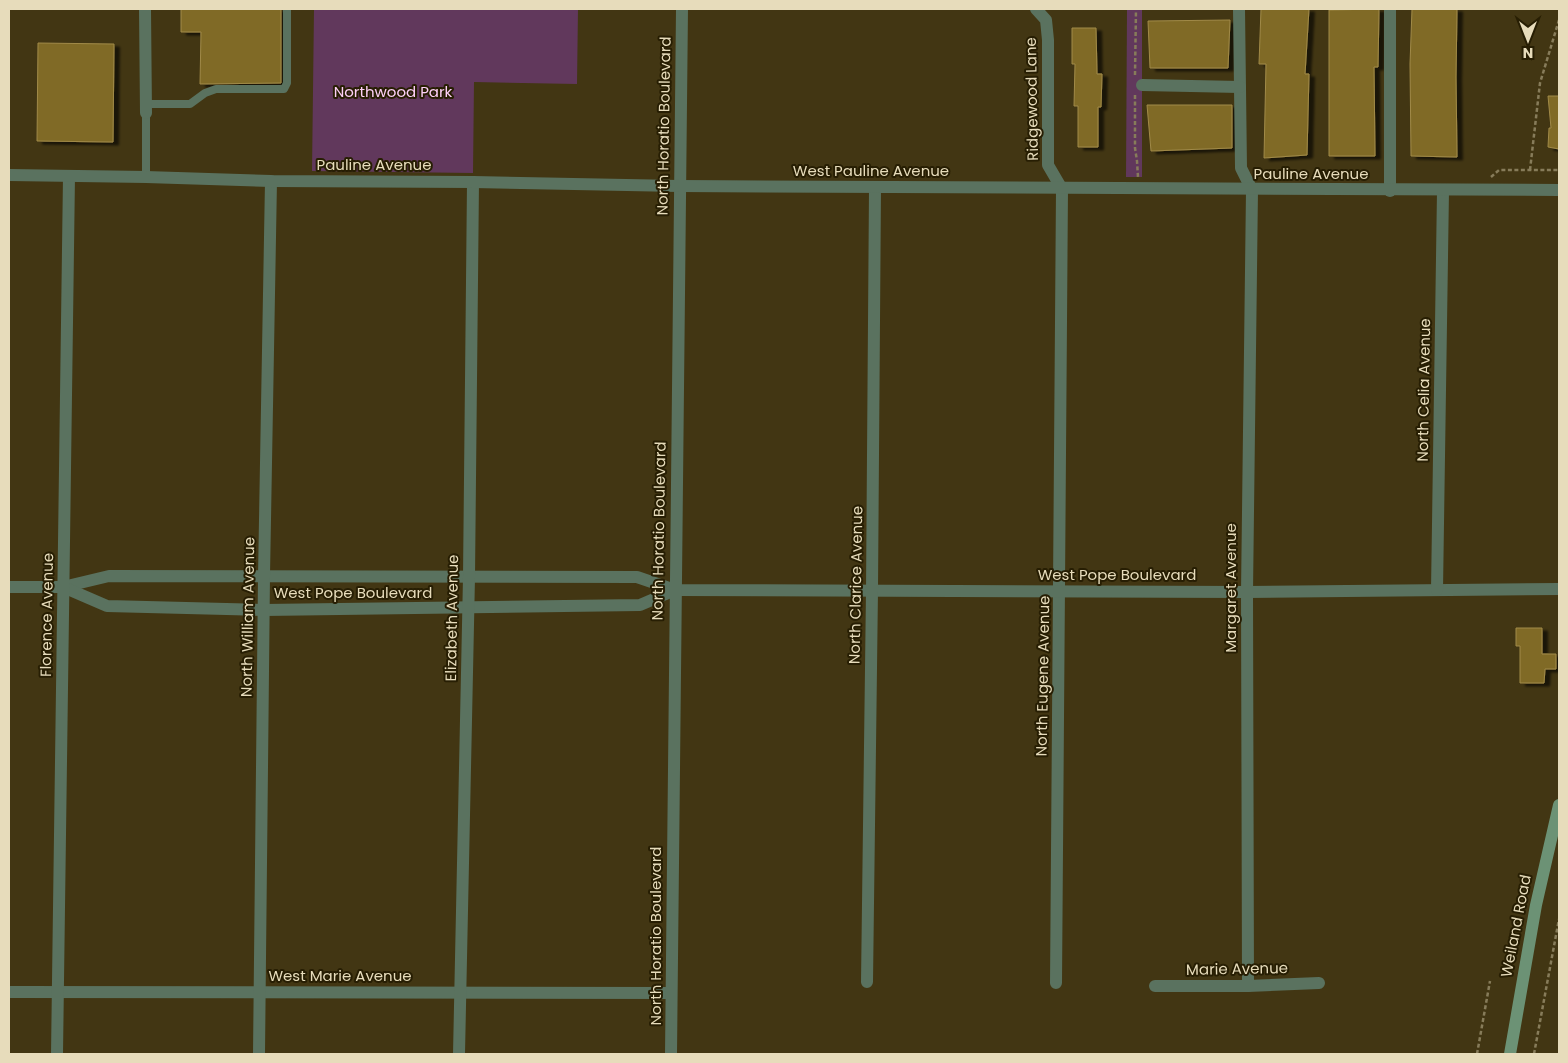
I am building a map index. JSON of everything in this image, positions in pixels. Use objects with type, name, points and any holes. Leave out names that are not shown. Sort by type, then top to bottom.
[{"type":"main road","name":"Weiland Road","points":[[1510,1054],[1536,905],[1559,805]]},
{"type":"street","points":[[146,9],[146,108]]},
{"type":"street","name":"North Horatio Boulevard","points":[[671,1054],[682,9]]},
{"type":"street","name":"Ridgewood Lane","points":[[1036,9],[1046,20],[1048,40],[1048,165],[1062,189]]},
{"type":"street","points":[[1239,9],[1241,168],[1252,190]]},
{"type":"street","points":[[1390,9],[1390,190]]},
{"type":"street","points":[[1137,84],[1240,87]]},
{"type":"street","points":[[9,175],[69,176]]},
{"type":"street","name":"Pauline Avenue","points":[[69,176],[271,181],[679,186]]},
{"type":"street","name":"Florence Avenue","points":[[57,1054],[69,176]]},
{"type":"street","name":"North William Avenue","points":[[259,1054],[264,576],[271,181]]},
{"type":"street","name":"Elizabeth Avenue","points":[[460,1054],[469,577],[473,182]]},
{"type":"street","name":"West Pauline Avenue","points":[[679,186],[1062,189]]},
{"type":"street","name":"North Clarice Avenue","points":[[867,982],[875,188]]},
{"type":"street","name":"Pauline Avenue","points":[[1062,189],[1559,190]]},
{"type":"street","name":"North Eugene Avenue","points":[[1056,983],[1062,189]]},
{"type":"street","name":"Margaret Avenue","points":[[1248,986],[1247,592],[1252,190]]},
{"type":"street","name":"North Celia Avenue","points":[[1437,590],[1443,191]]},
{"type":"street","name":"West Pope Boulevard","points":[[9,587],[63,587],[109,576],[264,576],[637,577],[675,590],[1247,592],[1559,589]]},
{"type":"street","name":"West Pope Boulevard","points":[[63,587],[107,606],[264,610],[640,605],[675,590]]},
{"type":"street","name":"Marie Avenue","points":[[1155,986],[1248,986],[1319,983]]},
{"type":"street","name":"West Marie Avenue","points":[[9,992],[671,993]]},
{"type":"lane","points":[[146,177],[146,108],[190,104],[205,93],[216,89],[284,89],[287,83],[287,9]]},
{"type":"path","points":[[1136,9],[1137,84],[1135,148],[1138,161],[1138,189]]},
{"type":"path","points":[[1530,170],[1540,82],[1559,20]]},
{"type":"path","points":[[1478,190],[1499,170],[1559,170]]},
{"type":"path","points":[[1534,1054],[1559,919]]},
{"type":"path","points":[[1477,1054],[1490,981]]},
{"type":"green space","name":"Northwood Park","points":[[314,9],[578,9],[577,84],[474,82],[473,173],[312,171]]},
{"type":"green space","points":[[1127,9],[1142,9],[1142,177],[1126,177]]},
{"type":"building","points":[[181,9],[281,9],[281,83],[200,84],[201,32],[181,32]]},
{"type":"building","points":[[1261,9],[1309,9],[1305,74],[1309,74],[1307,155],[1264,158],[1266,64],[1259,64]]},
{"type":"building","points":[[1379,9],[1378,67],[1374,67],[1375,156],[1329,156],[1329,10]]},
{"type":"building","points":[[1412,9],[1457,9],[1457,157],[1411,156],[1410,64]]},
{"type":"building","points":[[1230,20],[1228,68],[1150,68],[1148,21]]},
{"type":"building","points":[[1072,28],[1096,28],[1097,74],[1102,74],[1101,107],[1098,107],[1098,147],[1078,147],[1078,106],[1074,106],[1075,64],[1072,64]]},
{"type":"building","points":[[38,43],[114,44],[113,142],[37,141]]},
{"type":"building","points":[[1548,96],[1559,96],[1559,149],[1548,147],[1549,128],[1551,128]]},
{"type":"building","points":[[1147,105],[1232,105],[1232,148],[1151,151]]},
{"type":"building","points":[[1516,628],[1542,628],[1542,654],[1556,654],[1556,669],[1545,669],[1544,683],[1520,683],[1520,646],[1516,646]]}]
